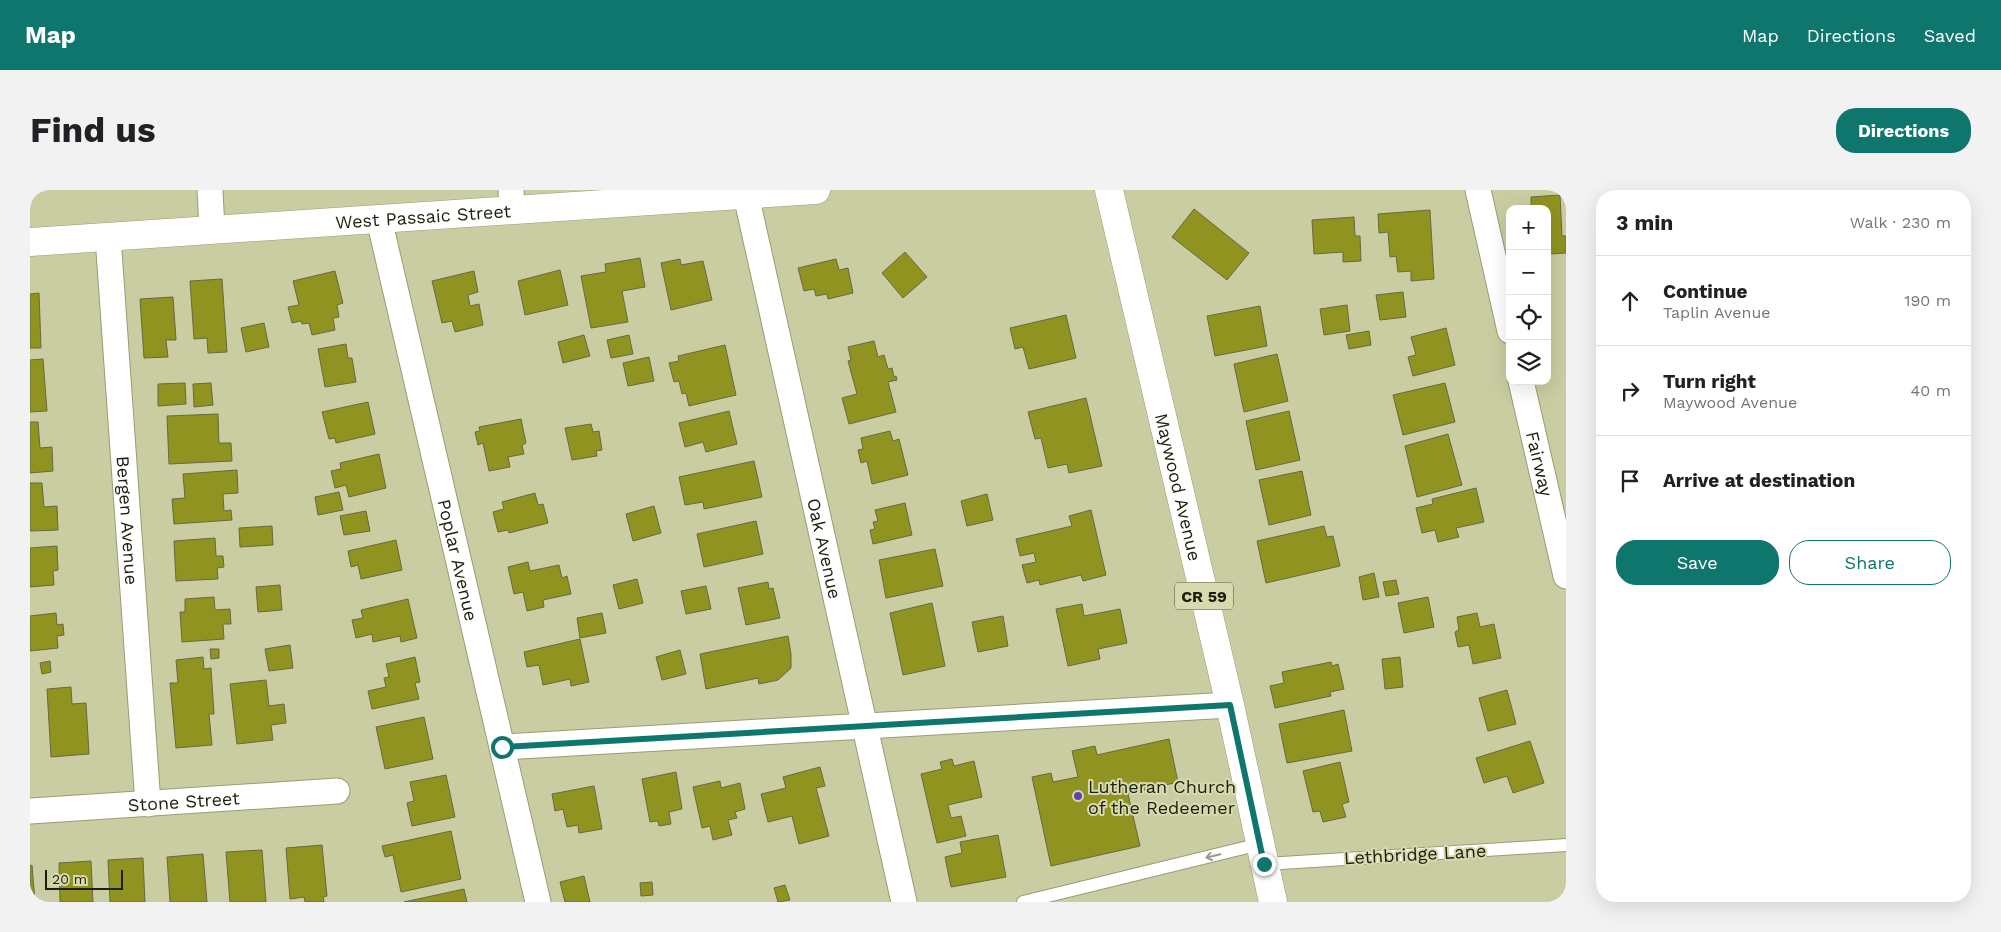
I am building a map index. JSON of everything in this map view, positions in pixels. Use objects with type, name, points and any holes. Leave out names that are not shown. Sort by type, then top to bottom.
[{"type":"main road","name":"West Passaic Street","points":[[30,242],[379,219],[512,200],[746,195],[816,190]]},
{"type":"main road","name":"Maywood Avenue","points":[[1109,190],[1230,705],[1273,902]]},
{"type":"street","points":[[210,190],[212,230]]},
{"type":"street","points":[[1478,190],[1506,313]]},
{"type":"street","name":"Oak Avenue","points":[[746,195],[904,902]]},
{"type":"street","name":"Poplar Avenue","points":[[379,219],[538,902]]},
{"type":"street","name":"Bergen Avenue","points":[[108,237],[148,804]]},
{"type":"street","name":"Fairway","points":[[1522,385],[1566,576]]},
{"type":"street","points":[[502,747],[1230,705]]},
{"type":"street","name":"Stone Street","points":[[30,812],[337,791]]},
{"type":"lane","name":"Lethbridge Lane","points":[[1023,902],[1262,854],[1566,845]]},
{"type":"building","points":[[1560,195],[1562,236],[1566,236],[1566,253],[1551,254],[1551,205],[1531,205],[1531,197]]},
{"type":"building","points":[[1194,209],[1249,253],[1227,280],[1172,237]]},
{"type":"building","points":[[1430,210],[1434,279],[1411,281],[1411,271],[1398,272],[1396,256],[1390,257],[1388,232],[1379,233],[1378,214]]},
{"type":"building","points":[[1354,217],[1355,236],[1360,236],[1361,261],[1343,262],[1343,252],[1314,254],[1312,220]]},
{"type":"building","points":[[905,252],[927,277],[903,298],[882,273]]},
{"type":"building","points":[[640,258],[645,287],[622,291],[628,322],[591,328],[581,276],[606,272],[605,264]]},
{"type":"building","points":[[680,259],[681,265],[703,261],[712,300],[671,310],[661,263]]},
{"type":"building","points":[[836,259],[839,270],[848,268],[853,293],[828,299],[827,294],[816,296],[814,289],[804,291],[798,268]]},
{"type":"building","points":[[560,270],[568,305],[525,315],[518,281]]},
{"type":"building","points":[[335,271],[343,303],[337,305],[339,317],[333,318],[335,330],[312,335],[309,323],[302,324],[301,321],[292,323],[288,307],[299,305],[293,281]]},
{"type":"building","points":[[474,271],[478,292],[468,295],[470,306],[479,304],[483,325],[455,332],[452,321],[442,323],[432,281]]},
{"type":"building","points":[[222,279],[227,352],[208,353],[207,338],[194,339],[190,281]]},
{"type":"building","points":[[1403,292],[1406,317],[1380,320],[1376,295]]},
{"type":"building","points":[[39,293],[41,348],[30,348],[30,294]]},
{"type":"building","points":[[173,297],[176,340],[166,340],[168,357],[144,358],[140,299]]},
{"type":"building","points":[[1347,305],[1350,331],[1324,335],[1320,309]]},
{"type":"building","points":[[1260,306],[1267,346],[1215,356],[1207,316]]},
{"type":"building","points":[[1066,315],[1076,358],[1029,369],[1023,347],[1015,349],[1010,328]]},
{"type":"building","points":[[264,323],[269,347],[246,352],[241,328]]},
{"type":"building","points":[[1446,328],[1455,365],[1413,376],[1408,357],[1416,355],[1411,337]]},
{"type":"building","points":[[1369,331],[1371,345],[1349,349],[1346,335]]},
{"type":"building","points":[[584,335],[590,356],[563,363],[558,342]]},
{"type":"building","points":[[629,335],[633,354],[611,358],[607,340]]},
{"type":"building","points":[[874,341],[878,357],[884,355],[888,369],[892,368],[894,377],[896,376],[897,380],[888,382],[896,412],[849,424],[842,398],[857,394],[848,361],[851,360],[848,347]]},
{"type":"building","points":[[346,344],[348,358],[352,358],[356,382],[325,387],[318,349]]},
{"type":"building","points":[[725,345],[736,395],[689,406],[686,393],[682,394],[679,381],[674,382],[669,363],[679,361],[678,356]]},
{"type":"building","points":[[1277,354],[1288,401],[1244,412],[1234,364]]},
{"type":"building","points":[[649,357],[654,381],[628,386],[623,363]]},
{"type":"building","points":[[43,359],[47,411],[30,412],[30,360]]},
{"type":"building","points":[[185,383],[186,404],[158,406],[158,384]]},
{"type":"building","points":[[211,383],[213,405],[194,407],[193,384]]},
{"type":"building","points":[[1445,383],[1455,422],[1403,435],[1393,395]]},
{"type":"building","points":[[1086,398],[1102,466],[1069,473],[1067,464],[1048,468],[1041,438],[1035,439],[1028,412]]},
{"type":"building","points":[[368,402],[375,434],[336,443],[335,438],[329,439],[322,412]]},
{"type":"building","points":[[729,411],[737,444],[706,452],[703,442],[685,447],[679,423]]},
{"type":"building","points":[[1289,411],[1300,460],[1256,470],[1246,421]]},
{"type":"building","points":[[218,414],[219,443],[231,443],[232,461],[169,464],[167,416]]},
{"type":"building","points":[[521,419],[526,443],[522,445],[524,454],[508,457],[510,467],[489,471],[483,443],[478,445],[475,432],[480,431],[479,427]]},
{"type":"building","points":[[30,422],[38,422],[40,448],[52,447],[53,471],[30,473]]},
{"type":"building","points":[[591,424],[593,432],[599,431],[602,450],[596,451],[597,456],[572,460],[565,428]]},
{"type":"building","points":[[890,431],[893,441],[899,439],[908,475],[872,484],[867,461],[861,463],[858,450],[863,449],[861,438]]},
{"type":"building","points":[[1448,434],[1462,485],[1417,497],[1405,446]]},
{"type":"building","points":[[379,454],[386,488],[349,497],[346,485],[335,488],[331,471],[341,469],[340,463]]},
{"type":"building","points":[[754,461],[762,497],[704,509],[703,502],[685,505],[679,477]]},
{"type":"building","points":[[237,470],[238,493],[223,494],[224,511],[231,510],[232,520],[174,524],[172,499],[185,498],[183,474]]},
{"type":"building","points":[[1302,471],[1311,515],[1269,525],[1259,480]]},
{"type":"building","points":[[30,483],[42,483],[44,507],[57,506],[58,530],[30,531]]},
{"type":"building","points":[[1476,488],[1484,522],[1456,528],[1459,537],[1438,542],[1435,530],[1422,533],[1416,508],[1433,504],[1432,499]]},
{"type":"building","points":[[339,492],[343,510],[318,515],[315,497]]},
{"type":"building","points":[[535,493],[538,505],[543,504],[548,523],[509,533],[508,530],[498,532],[493,512],[504,509],[502,502]]},
{"type":"building","points":[[987,494],[993,520],[967,526],[961,501]]},
{"type":"building","points":[[905,503],[912,535],[873,544],[870,530],[875,529],[873,522],[878,521],[875,510]]},
{"type":"building","points":[[654,506],[661,533],[633,541],[626,514]]},
{"type":"building","points":[[1091,510],[1106,575],[1083,581],[1081,575],[1040,585],[1039,580],[1027,583],[1022,565],[1036,562],[1034,553],[1020,556],[1016,539],[1072,526],[1069,516]]},
{"type":"building","points":[[366,511],[370,531],[344,535],[340,516]]},
{"type":"building","points":[[756,521],[763,554],[704,567],[697,534]]},
{"type":"building","points":[[272,526],[273,545],[240,547],[239,528]]},
{"type":"building","points":[[1324,526],[1327,537],[1333,536],[1340,566],[1266,583],[1257,541]]},
{"type":"building","points":[[215,538],[216,556],[223,556],[224,567],[217,568],[218,579],[176,581],[174,541]]},
{"type":"building","points":[[396,540],[402,570],[361,579],[358,565],[351,567],[348,551]]},
{"type":"building","points":[[57,546],[58,570],[53,571],[54,585],[30,587],[30,548]]},
{"type":"building","points":[[935,549],[943,586],[886,598],[879,560]]},
{"type":"building","points":[[528,562],[530,571],[559,565],[562,578],[567,576],[571,594],[543,600],[544,607],[527,611],[523,592],[514,594],[508,567]]},
{"type":"building","points":[[1374,573],[1379,597],[1363,600],[1359,577]]},
{"type":"building","points":[[637,579],[643,603],[619,609],[613,585]]},
{"type":"building","points":[[1396,580],[1399,594],[1386,596],[1383,582]]},
{"type":"building","points":[[768,582],[769,589],[773,588],[780,618],[746,625],[738,588]]},
{"type":"building","points":[[280,585],[282,610],[258,612],[256,587]]},
{"type":"building","points":[[706,586],[711,609],[686,614],[681,591]]},
{"type":"building","points":[[214,597],[215,610],[230,609],[231,624],[223,624],[224,639],[182,642],[180,612],[185,612],[185,599]]},
{"type":"building","points":[[1428,597],[1434,627],[1404,633],[1398,603]]},
{"type":"building","points":[[408,599],[417,638],[401,642],[400,636],[373,642],[372,634],[356,638],[352,620],[363,618],[361,610]]},
{"type":"building","points":[[932,603],[945,666],[903,675],[890,613]]},
{"type":"building","points":[[1082,604],[1084,616],[1120,609],[1127,643],[1098,649],[1100,659],[1068,666],[1056,609]]},
{"type":"building","points":[[56,613],[57,625],[63,624],[64,635],[57,636],[58,648],[30,651],[30,616]]},
{"type":"building","points":[[602,613],[606,633],[580,638],[577,618]]},
{"type":"building","points":[[1477,613],[1480,627],[1494,624],[1501,658],[1473,664],[1469,645],[1458,647],[1455,632],[1459,630],[1457,617]]},
{"type":"building","points":[[1003,616],[1008,646],[978,652],[972,622]]},
{"type":"building","points":[[788,636],[791,668],[778,680],[759,684],[758,678],[706,689],[700,654]]},
{"type":"building","points":[[580,639],[589,682],[571,686],[570,679],[543,685],[539,665],[527,667],[524,652]]},
{"type":"building","points":[[290,645],[293,668],[269,671],[265,649]]},
{"type":"building","points":[[210,649],[219,649],[219,658],[211,659]]},
{"type":"building","points":[[680,650],[686,674],[662,680],[656,657]]},
{"type":"building","points":[[203,657],[204,669],[211,668],[214,714],[209,714],[212,745],[176,748],[170,683],[178,683],[176,660]]},
{"type":"building","points":[[415,657],[420,682],[415,683],[419,699],[372,709],[368,691],[386,687],[384,678],[389,677],[386,664]]},
{"type":"building","points":[[1400,657],[1403,687],[1385,689],[1382,659]]},
{"type":"building","points":[[50,661],[51,672],[42,674],[40,663]]},
{"type":"building","points":[[1331,662],[1332,666],[1338,664],[1344,689],[1330,692],[1331,696],[1275,708],[1270,686],[1284,683],[1282,672]]},
{"type":"building","points":[[266,680],[269,706],[284,704],[286,723],[271,725],[273,740],[237,744],[230,684]]},
{"type":"building","points":[[71,687],[72,704],[86,703],[89,754],[51,757],[47,689]]},
{"type":"building","points":[[1507,690],[1516,724],[1488,731],[1479,698]]},
{"type":"building","points":[[1344,710],[1352,751],[1287,763],[1279,724]]},
{"type":"building","points":[[424,717],[433,759],[385,769],[376,727]]},
{"type":"building","points":[[1169,739],[1178,782],[1128,794],[1140,846],[1051,866],[1032,777],[1051,773],[1053,782],[1078,777],[1072,751],[1095,746],[1097,755]]},
{"type":"building","points":[[1530,741],[1544,783],[1513,793],[1507,776],[1484,783],[1476,758]]},
{"type":"building","points":[[952,759],[954,766],[974,761],[982,797],[948,805],[951,818],[961,816],[966,836],[937,843],[921,774],[942,769],[940,762]]},
{"type":"building","points":[[1340,762],[1349,802],[1342,804],[1346,817],[1323,822],[1320,811],[1313,812],[1303,771]]},
{"type":"building","points":[[820,767],[825,786],[816,788],[829,836],[799,844],[792,816],[768,822],[761,794],[786,788],[783,777]]},
{"type":"building","points":[[676,772],[682,809],[669,812],[671,824],[659,826],[658,821],[650,822],[642,779]]},
{"type":"building","points":[[446,775],[455,817],[412,826],[407,803],[414,801],[410,782]]},
{"type":"building","points":[[720,781],[721,788],[740,783],[745,809],[735,812],[737,818],[728,820],[732,835],[713,840],[710,826],[702,828],[693,787]]},
{"type":"building","points":[[594,786],[602,829],[579,833],[578,825],[567,827],[563,809],[555,811],[552,794]]},
{"type":"building","points":[[451,831],[461,879],[401,892],[393,855],[385,857],[382,846]]},
{"type":"building","points":[[998,835],[1006,877],[951,887],[945,857],[962,853],[960,842]]},
{"type":"building","points":[[322,845],[327,896],[323,897],[324,902],[305,902],[304,897],[290,899],[286,848]]},
{"type":"building","points":[[262,850],[266,902],[230,902],[226,852]]},
{"type":"building","points":[[203,854],[207,902],[170,902],[167,857]]},
{"type":"building","points":[[143,858],[145,902],[110,902],[108,860]]},
{"type":"building","points":[[91,861],[93,902],[60,902],[59,863]]},
{"type":"building","points":[[32,865],[35,902],[30,902],[30,866]]},
{"type":"building","points":[[584,876],[590,902],[565,902],[560,882]]},
{"type":"building","points":[[652,882],[653,895],[641,896],[640,883]]},
{"type":"building","points":[[785,885],[790,900],[778,902],[774,888]]},
{"type":"building","points":[[464,889],[467,902],[404,902]]},
{"type":"place","name":"Lutheran Church of the Redeemer","points":[[1078,796]]},
{"type":"route","points":[[502,747],[1230,705],[1264,864]]}]
